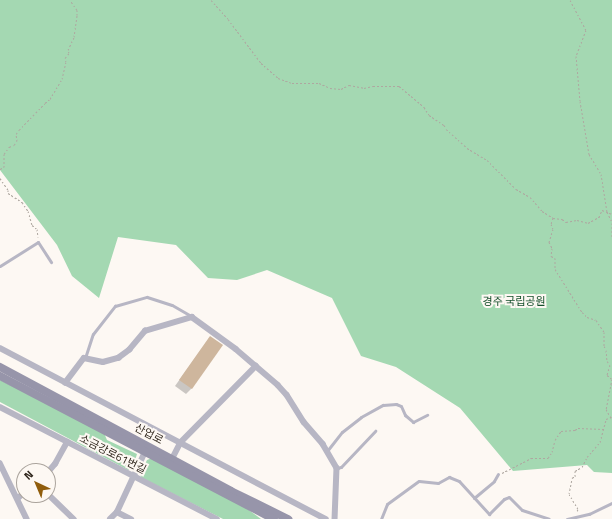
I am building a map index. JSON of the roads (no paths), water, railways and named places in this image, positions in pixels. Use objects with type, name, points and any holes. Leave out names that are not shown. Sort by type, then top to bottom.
[{"type":"street","points":[[65,383],[84,358],[103,362],[118,358],[129,350],[146,331],[192,317],[236,349],[278,384],[288,395],[304,422],[327,451],[336,468],[335,519]]},
{"type":"street","points":[[0,348],[326,519]]},
{"type":"street","points":[[172,459],[180,443],[256,366]]},
{"type":"street","name":"산업로","points":[[0,367],[288,519]]},
{"type":"street","name":"산업로","points":[[0,376],[274,519]]},
{"type":"street","name":"소금강로61번길","points":[[0,407],[134,476],[209,517],[217,519]]},
{"type":"street","points":[[56,463],[67,442]]},
{"type":"street","points":[[110,519],[117,512],[145,452]]},
{"type":"street","points":[[0,463],[16,494]]},
{"type":"street","points":[[56,502],[74,519]]},
{"type":"street","points":[[20,503],[27,519]]},
{"type":"street","points":[[117,512],[130,519]]},
{"type":"lane","points":[[0,266],[38,242],[51,262]]},
{"type":"lane","points":[[84,358],[93,334],[116,306],[147,298],[172,305],[192,317]]},
{"type":"lane","points":[[327,451],[349,427],[361,417],[383,405],[396,404],[401,406],[405,415],[413,422],[426,415]]},
{"type":"lane","points":[[336,468],[341,467],[375,431]]},
{"type":"lane","points":[[474,498],[494,481],[498,474]]},
{"type":"lane","points":[[381,519],[387,504],[419,481],[438,484],[449,477],[453,478],[489,514],[504,499],[509,497],[522,510],[549,519]]},
{"type":"lane","points":[[567,519],[589,514],[612,503]]},
{"type":"park label","name":"경주 국립공원","points":[[514,301]]}]
